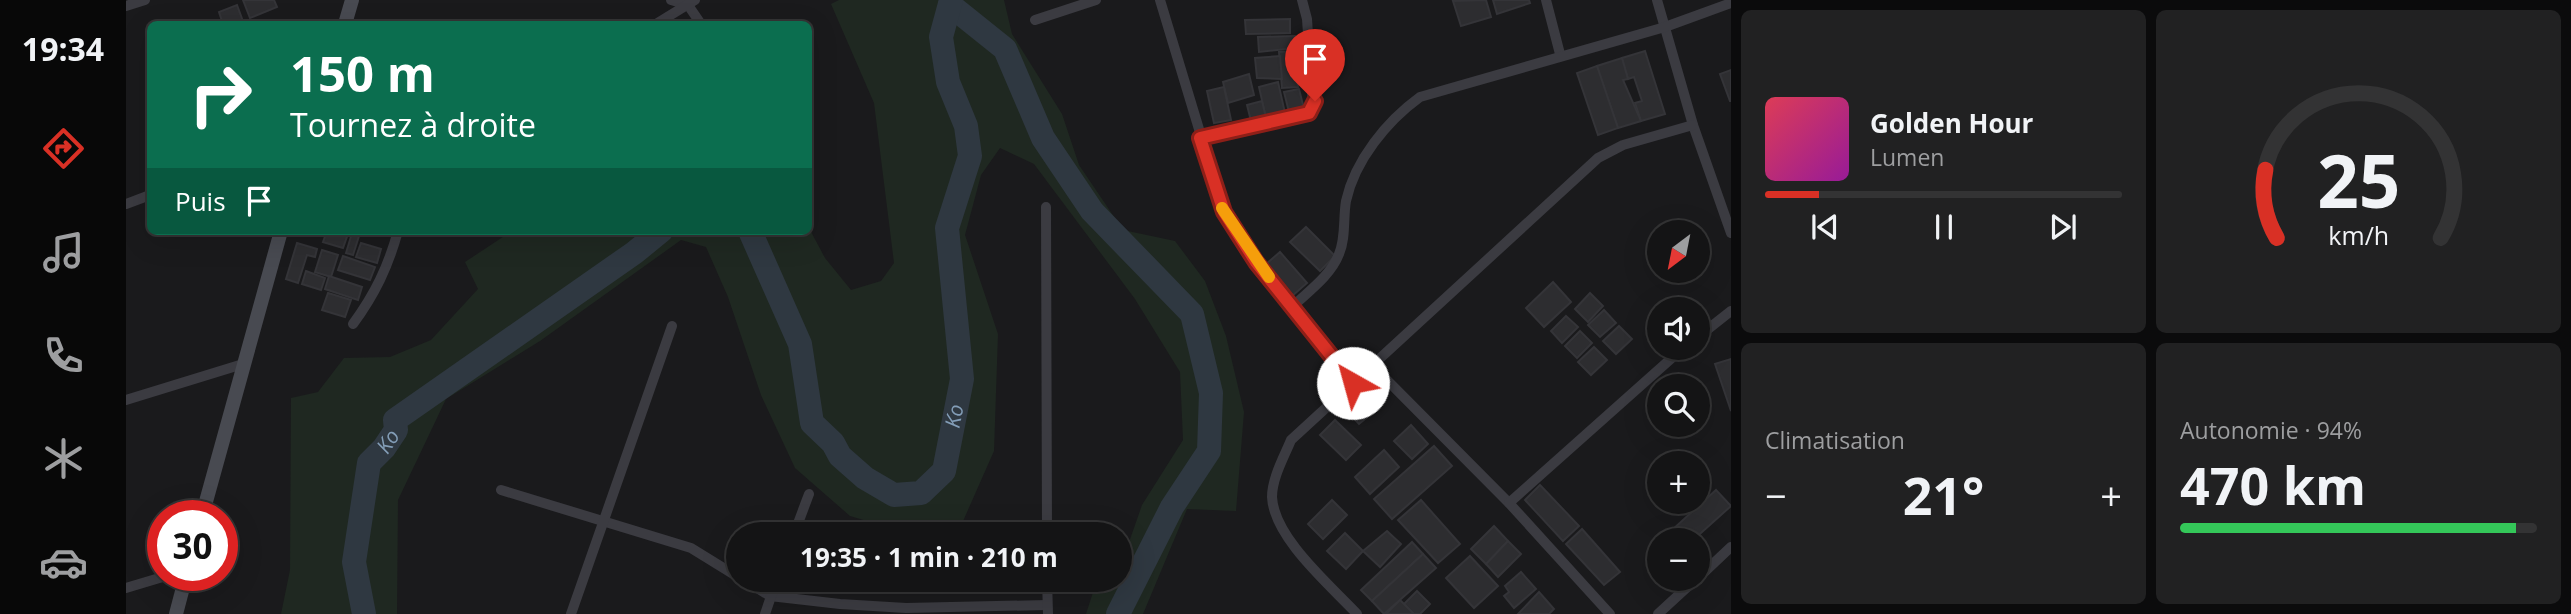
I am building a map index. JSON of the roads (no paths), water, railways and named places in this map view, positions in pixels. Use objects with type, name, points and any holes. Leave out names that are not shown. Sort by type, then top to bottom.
[{"type":"main road","points":[[346,21],[352,0]]},
{"type":"main road","points":[[206,500],[280,235]]},
{"type":"main road","points":[[176,614],[182,591]]},
{"type":"street","points":[[126,6],[145,0]]},
{"type":"street","points":[[671,0],[691,2]]},
{"type":"street","points":[[1035,20],[1096,0]]},
{"type":"street","points":[[1160,0],[1224,212],[1256,262],[1353,383]]},
{"type":"street","points":[[1200,138],[1309,113],[1313,109],[1307,19],[1302,0]]},
{"type":"street","points":[[1546,0],[1560,54]]},
{"type":"street","points":[[1657,0],[1693,125],[1731,233]]},
{"type":"street","points":[[661,21],[691,2]]},
{"type":"street","points":[[691,2],[700,21]]},
{"type":"street","points":[[1293,306],[1330,269],[1340,253],[1347,199],[1360,166],[1381,134],[1403,109],[1420,97],[1560,54],[1665,27],[1731,3]]},
{"type":"street","points":[[1357,614],[1286,536],[1272,497],[1277,472],[1291,440],[1598,158],[1623,145],[1693,125]]},
{"type":"street","points":[[126,204],[147,196]]},
{"type":"street","points":[[1046,207],[1047,522]]},
{"type":"street","points":[[353,324],[375,293],[388,266],[397,235]]},
{"type":"street","points":[[1710,328],[1731,311]]},
{"type":"street","points":[[571,614],[672,326]]},
{"type":"street","points":[[1509,503],[1670,360]]},
{"type":"street","points":[[126,400],[243,364]]},
{"type":"street","points":[[1373,366],[1509,503],[1610,614]]},
{"type":"street","points":[[501,490],[691,548],[726,569]]},
{"type":"street","points":[[798,522],[809,494]]},
{"type":"street","points":[[1710,567],[1731,547]]},
{"type":"street","points":[[126,587],[147,581]]},
{"type":"street","points":[[1658,614],[1684,591]]},
{"type":"street","points":[[764,592],[771,596],[906,608],[1048,610],[1047,592]]},
{"type":"street","points":[[765,614],[772,592]]},
{"type":"waterway","name":"Ko","points":[[752,235],[800,344],[812,423],[833,443],[840,456],[865,478],[894,495],[921,493],[944,471],[962,379],[947,228],[970,156],[966,126],[948,82],[941,37],[951,0]]},
{"type":"waterway","points":[[950,5],[1005,49],[1043,138],[1092,211],[1192,314],[1211,393],[1209,451],[1172,507],[1118,614]]},
{"type":"waterway","name":"Ko","points":[[364,614],[354,562],[369,463],[384,448],[396,430],[395,420],[656,235]]}]
